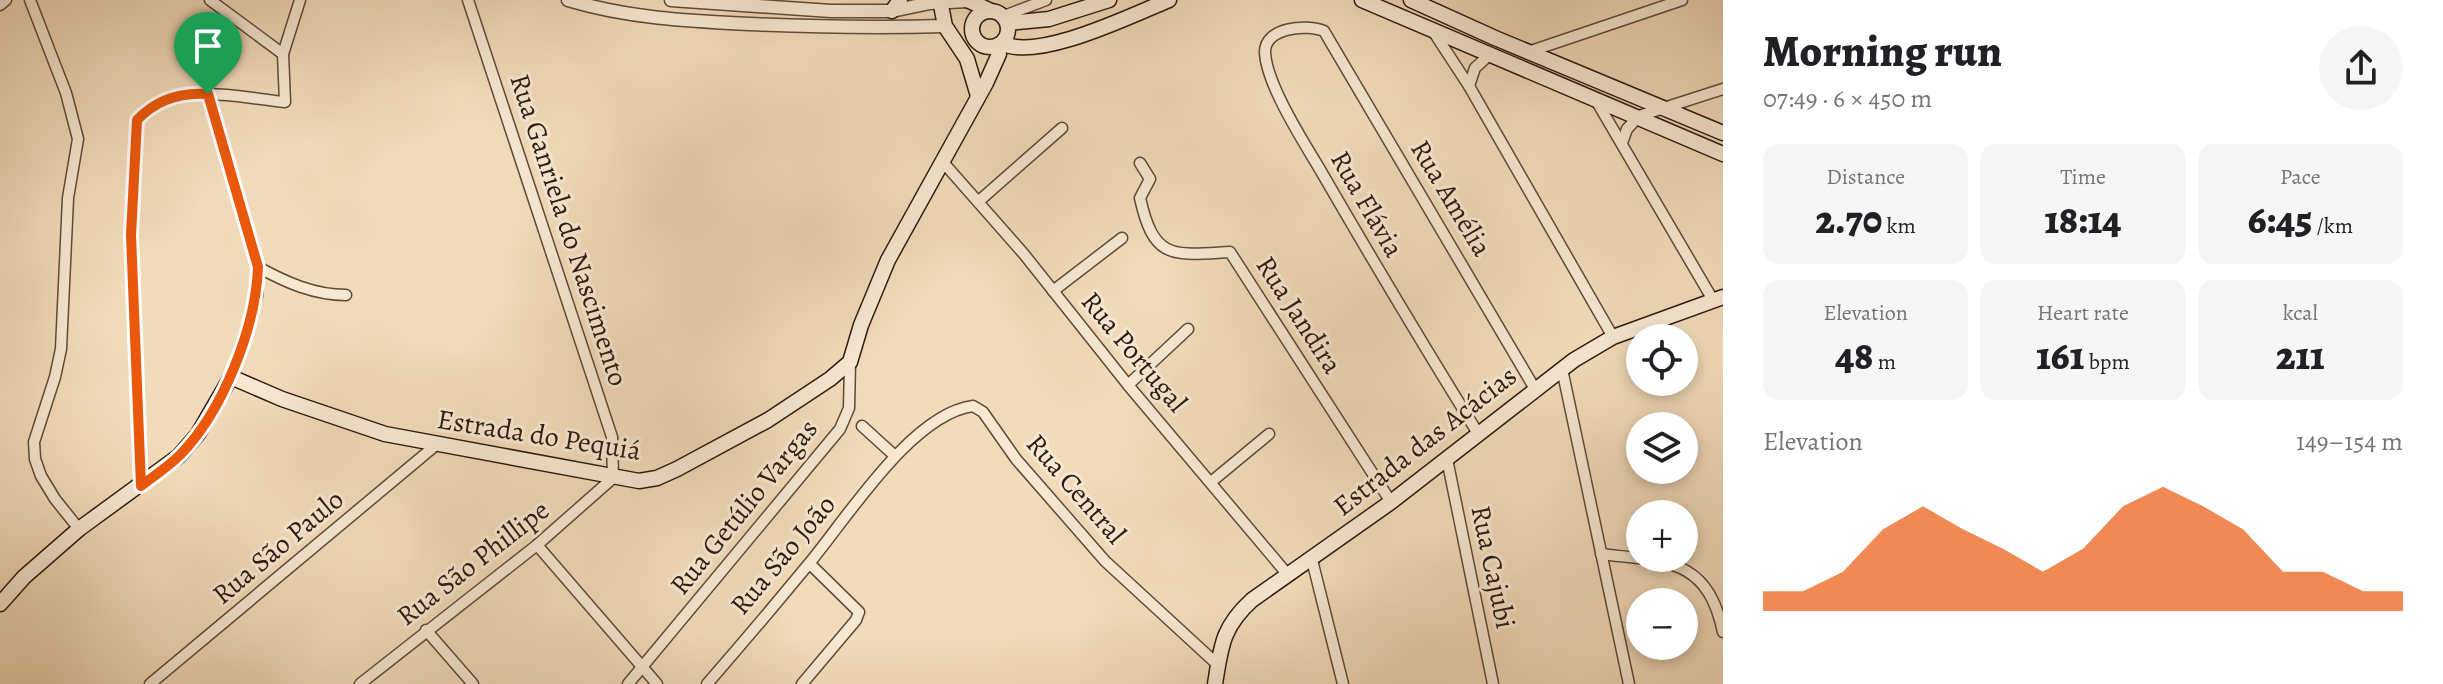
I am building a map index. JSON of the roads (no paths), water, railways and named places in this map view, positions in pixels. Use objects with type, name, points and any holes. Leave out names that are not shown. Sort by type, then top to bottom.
[{"type":"main road","points":[[968,0],[1006,19],[1049,19],[1109,0]]},
{"type":"main road","points":[[945,26],[972,34],[986,47],[1000,44],[1027,49],[1083,34],[1169,0]]},
{"type":"main road","points":[[1362,0],[1723,154]]},
{"type":"main road","points":[[940,1],[945,26],[967,59],[978,96]]},
{"type":"main road","points":[[1416,1],[1528,52],[1723,133]]},
{"type":"main road","points":[[967,59],[968,41],[975,18],[989,10]]},
{"type":"main road","points":[[850,362],[861,325],[888,260],[978,96],[995,63],[1000,44],[1007,37],[1006,19]]},
{"type":"main road","points":[[1548,80],[1557,64]]},
{"type":"main road","name":"Estrada das Acácias","points":[[1215,684],[1220,649],[1228,626],[1237,614],[1391,502],[1562,369],[1613,337],[1718,298]]},
{"type":"main road","name":"Estrada do Pequiá","points":[[231,377],[355,426],[436,445],[639,481],[657,478],[677,469],[768,420],[850,362]]},
{"type":"main road","points":[[0,604],[36,566],[79,529],[179,456],[198,434],[231,377]]},
{"type":"street","points":[[0,5],[6,0]]},
{"type":"street","points":[[30,0],[66,93],[78,139],[68,198],[61,349],[34,442],[35,459],[55,499],[79,529]]},
{"type":"street","points":[[210,0],[283,54]]},
{"type":"street","points":[[141,486],[131,235],[137,120],[149,108],[166,99],[208,94],[285,102],[283,54],[300,0]]},
{"type":"street","name":"Rua Ganriela do Nascimento","points":[[468,0],[612,437],[613,478]]},
{"type":"street","points":[[568,0],[607,11],[667,20],[892,29],[945,26]]},
{"type":"street","points":[[671,0],[831,11],[968,0]]},
{"type":"street","points":[[1528,52],[1682,0]]},
{"type":"street","points":[[1006,19],[1040,1]]},
{"type":"street","points":[[1412,22],[1416,1]]},
{"type":"street","points":[[765,25],[766,6]]},
{"type":"street","name":"Rua Flávia","points":[[1324,31],[1290,28],[1268,42],[1264,50],[1269,73],[1374,266],[1479,435]]},
{"type":"street","name":"Rua Amélia","points":[[1324,31],[1535,389]]},
{"type":"street","points":[[1433,31],[1469,86],[1613,337]]},
{"type":"street","points":[[1469,86],[1475,68],[1488,56]]},
{"type":"street","points":[[1622,143],[1627,129],[1639,116],[1723,89]]},
{"type":"street","points":[[208,94],[258,267],[257,296],[231,377]]},
{"type":"street","points":[[1597,102],[1718,298]]},
{"type":"street","points":[[979,201],[1062,128]]},
{"type":"street","name":"Rua Portugal","points":[[942,161],[979,201],[1288,575]]},
{"type":"street","name":"Rua Jandira","points":[[1140,163],[1150,179],[1140,198],[1146,227],[1155,242],[1170,252],[1230,252],[1391,502]]},
{"type":"street","points":[[1053,291],[1122,238]]},
{"type":"street","points":[[258,267],[285,282],[330,295],[346,295]]},
{"type":"street","points":[[1128,385],[1188,329]]},
{"type":"street","name":"Rua Getúlio Vargas","points":[[628,684],[840,429],[849,408],[850,362]]},
{"type":"street","points":[[1562,369],[1629,684]]},
{"type":"street","name":"Rua Central","points":[[895,456],[951,412],[978,407],[1016,459],[1105,561],[1218,665]]},
{"type":"street","points":[[862,426],[895,456]]},
{"type":"street","points":[[1211,482],[1269,434]]},
{"type":"street","name":"Rua São Paulo","points":[[150,684],[436,445]]},
{"type":"street","name":"Rua São João","points":[[707,684],[810,564],[895,456]]},
{"type":"street","name":"Rua Cajubi","points":[[1447,459],[1493,684]]},
{"type":"street","name":"Rua São Phillipe","points":[[360,684],[537,545],[613,478]]},
{"type":"street","points":[[537,545],[657,684]]},
{"type":"street","points":[[1601,554],[1662,561],[1687,570],[1700,580],[1709,593],[1723,632]]},
{"type":"street","points":[[1312,560],[1343,684]]},
{"type":"street","points":[[802,684],[856,620],[859,612],[810,564]]},
{"type":"street","points":[[426,630],[473,684]]}]
